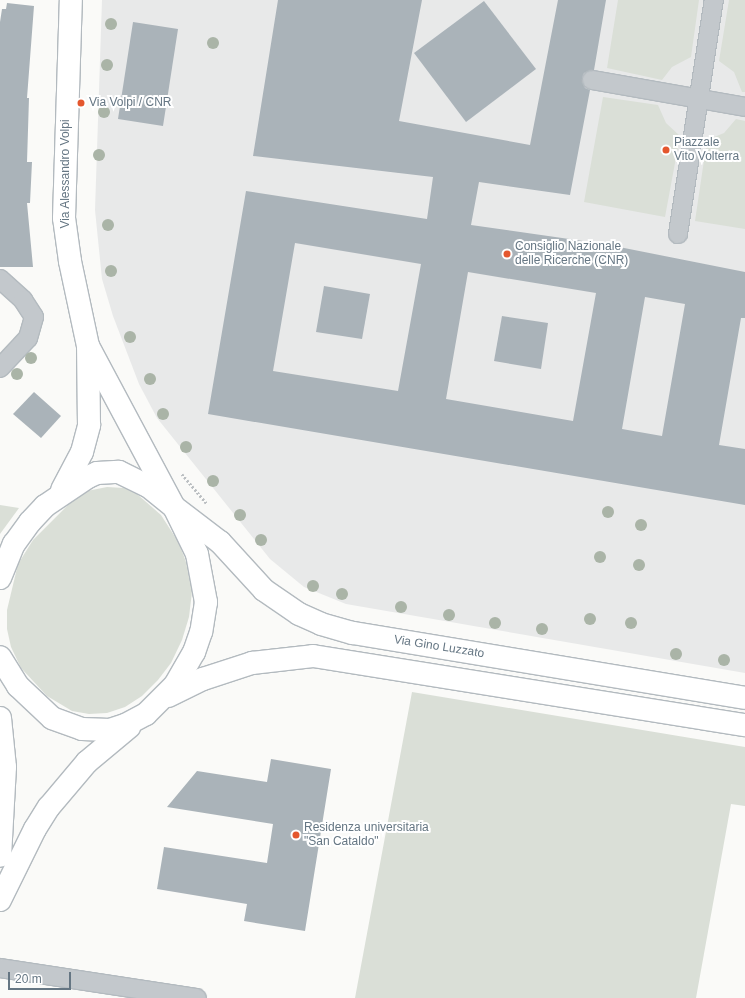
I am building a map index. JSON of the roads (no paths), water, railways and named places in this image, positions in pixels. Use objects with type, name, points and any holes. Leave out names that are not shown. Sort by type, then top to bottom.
[{"type":"main road","name":"Via Alessandro Volpi","points":[[60,493],[77,465],[86,441],[89,425],[88,346],[70,261],[64,218],[70,0]]},
{"type":"main road","name":"Via Alessandro Volpi","points":[[88,346],[174,507],[197,554],[206,602],[201,632],[186,669],[163,698]]},
{"type":"main road","name":"Via Gino Luzzato","points":[[60,493],[97,473],[119,472],[138,480],[220,542],[274,598],[305,617],[331,628],[745,698]]},
{"type":"main road","points":[[0,578],[7,558],[22,531],[60,493]]},
{"type":"main road","points":[[0,900],[35,829],[61,792],[87,762],[146,714],[163,698],[203,679],[245,665],[313,656],[745,726]]},
{"type":"main road","points":[[2,666],[38,707],[52,718],[71,727],[97,731],[110,730],[125,726],[146,714]]},
{"type":"main road","points":[[0,718],[5,767],[0,856]]},
{"type":"street","points":[[678,234],[714,0]]},
{"type":"street","points":[[592,80],[745,107]]},
{"type":"street","points":[[0,279],[30,308],[34,317],[28,338],[0,368]]},
{"type":"street","points":[[0,968],[197,998]]},
{"type":"place","name":"Via Volpi / CNR","points":[[81,103]]},
{"type":"place","name":"Piazzale Vito Volterra","points":[[666,150]]},
{"type":"place","name":"Consiglio Nazionale delle Ricerche (CNR)","points":[[507,254]]},
{"type":"place","name":"Residenza universitaria \"San Cataldo\"","points":[[296,835]]}]
